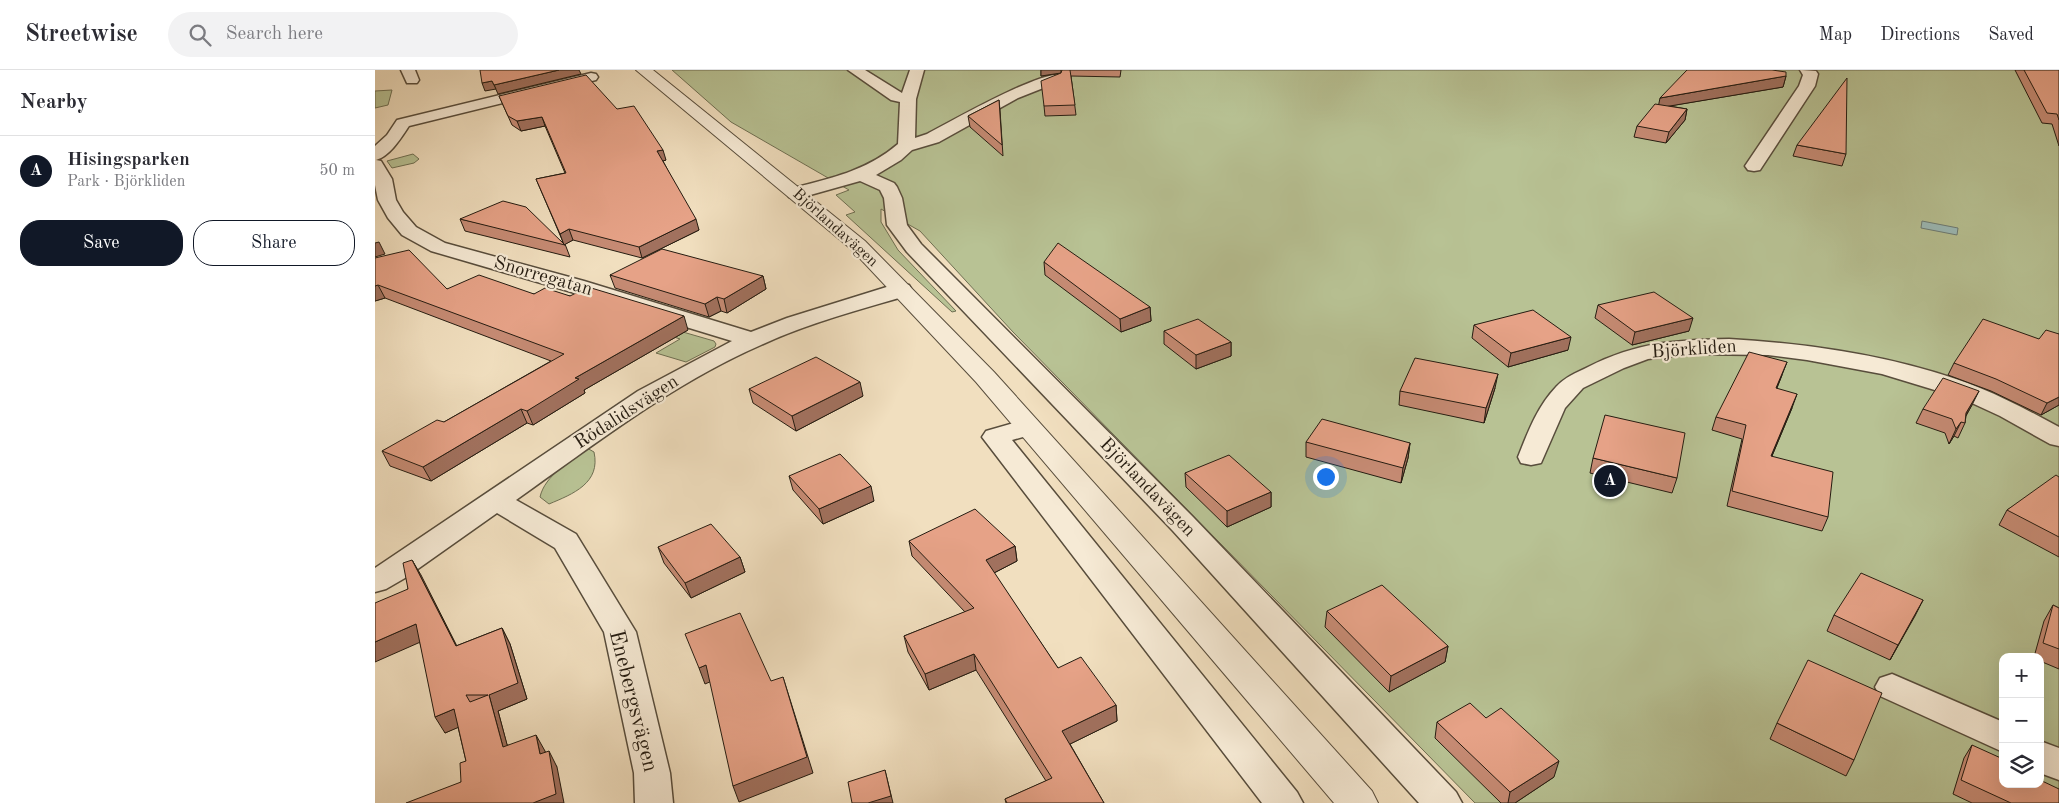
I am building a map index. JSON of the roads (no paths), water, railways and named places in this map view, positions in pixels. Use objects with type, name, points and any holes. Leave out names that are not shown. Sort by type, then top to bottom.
[{"type":"street","name":"Björlandavägen","points":[[644,70],[858,245],[985,377],[1357,803]]},
{"type":"street","points":[[855,70],[896,97],[908,99]]},
{"type":"street","points":[[906,146],[908,99],[917,70]]},
{"type":"street","points":[[1754,166],[1807,86],[1809,72]]},
{"type":"street","points":[[375,155],[393,138],[401,121],[591,77]]},
{"type":"street","points":[[796,193],[860,174],[896,156],[906,146],[933,138],[1013,95],[1056,78]]},
{"type":"street","name":"Snorregatan","points":[[375,165],[383,179],[387,200],[395,214],[409,231],[438,247],[576,286],[752,340]]},
{"type":"street","name":"Björlandavägen","points":[[860,174],[888,187],[893,198],[897,225],[914,248],[1183,524],[1443,803]]},
{"type":"street","points":[[413,254],[438,247]]},
{"type":"street","name":"Rödalidsvägen","points":[[375,581],[394,571],[647,396],[752,340],[825,313],[901,290]]},
{"type":"street","name":"Björkliden","points":[[1531,457],[1553,403],[1575,382],[1606,366],[1653,350],[1725,345],[1846,362],[1959,388],[2013,413],[2059,438]]},
{"type":"street","points":[[1028,426],[995,438],[1284,803]]},
{"type":"street","name":"Enebergsvägen","points":[[497,500],[537,522],[566,541],[620,632],[652,773],[654,803]]},
{"type":"street","points":[[1892,687],[1999,736]]},
{"type":"street","points":[[2044,758],[2059,765]]},
{"type":"water","points":[[1922,221],[1958,228],[1957,235],[1921,228]]},
{"type":"place","name":"Hisingsparken","points":[[1610,481]]}]
